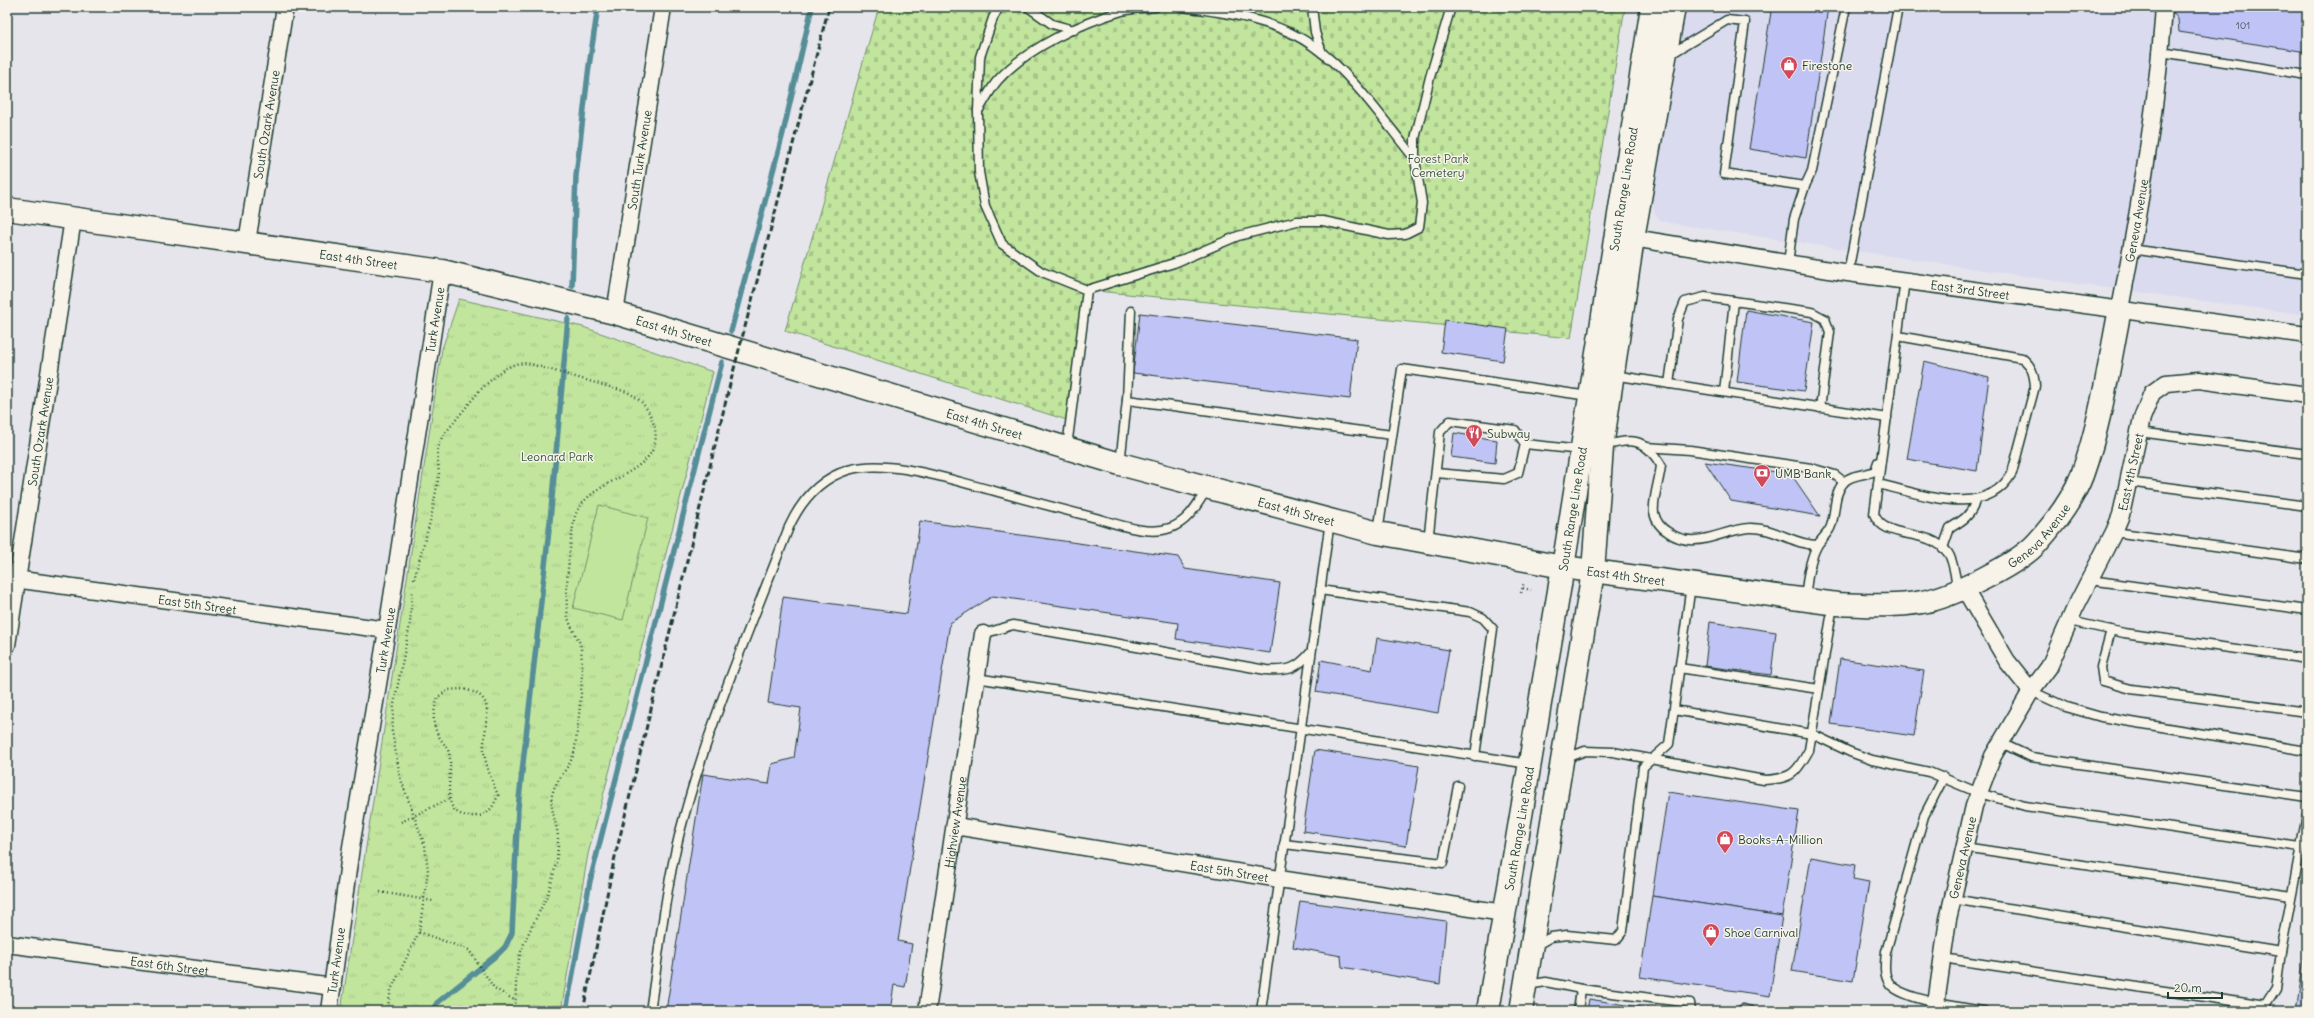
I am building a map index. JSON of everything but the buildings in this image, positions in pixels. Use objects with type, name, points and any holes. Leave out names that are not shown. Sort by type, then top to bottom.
[{"type":"street","name":"South Ozark Avenue","points":[[247,242],[285,7]]},
{"type":"street","name":"South Turk Avenue","points":[[615,313],[663,7]]},
{"type":"street","name":"South Range Line Road","points":[[1521,1011],[1564,759],[1593,572],[1590,396],[1652,7]]},
{"type":"street","name":"South Range Line Road","points":[[1488,1011],[1563,567],[1592,449],[1613,375],[1633,238],[1674,7]]},
{"type":"street","name":"Geneva Avenue","points":[[1961,589],[2000,570],[2036,544],[2064,508],[2081,476],[2096,432],[2131,249],[2161,52],[2164,7]]},
{"type":"street","name":"East 4th Street","points":[[7,209],[442,270],[615,313],[1120,464],[1378,534],[1428,544],[1593,572],[1833,604],[1873,606],[1923,602],[1961,589]]},
{"type":"street","name":"South Ozark Avenue","points":[[7,645],[12,579],[73,219]]},
{"type":"street","name":"East 3rd Street","points":[[1633,238],[1848,273],[2307,335]]},
{"type":"street","name":"Turk Avenue","points":[[330,1011],[351,847],[387,630],[442,270]]},
{"type":"street","name":"East 4th Street","points":[[2031,691],[2049,667],[2121,515],[2139,432],[2152,394],[2166,382],[2199,380],[2307,395]]},
{"type":"street","name":"East 5th Street","points":[[12,579],[387,630]]},
{"type":"street","points":[[1961,589],[2007,661],[2031,691]]},
{"type":"street","name":"Highview Avenue","points":[[927,1011],[983,634]]},
{"type":"street","name":"Geneva Avenue","points":[[1936,1007],[1942,958],[1952,899],[1974,806],[2001,743],[2031,691]]},
{"type":"street","name":"East 5th Street","points":[[955,826],[1279,880],[1504,913]]},
{"type":"street","name":"East 6th Street","points":[[7,944],[333,987]]},
{"type":"lane","points":[[998,7],[980,57],[978,112],[979,172],[985,206],[1002,244],[1042,272],[1087,290],[1174,263],[1238,236],[1297,221],[1323,221],[1389,235],[1405,234],[1419,226],[1422,203],[1415,159],[1415,139],[1430,77],[1451,7]]},
{"type":"lane","points":[[1028,7],[1052,24],[1074,30]]},
{"type":"lane","points":[[978,112],[998,81],[1023,59],[1074,30],[1124,11],[1156,7]]},
{"type":"lane","points":[[1182,7],[1214,12],[1280,29],[1313,45],[1342,71],[1415,159]]},
{"type":"lane","points":[[1312,7],[1315,32],[1323,55]]},
{"type":"lane","points":[[1788,263],[1794,219],[1805,186],[1812,171],[1846,7]]},
{"type":"lane","points":[[1848,273],[1898,7]]},
{"type":"lane","points":[[1665,58],[1727,20],[1745,22],[1724,174],[1805,186]]},
{"type":"lane","points":[[2161,52],[2307,75]]},
{"type":"lane","points":[[2131,249],[2307,274]]},
{"type":"lane","points":[[1905,280],[1874,514],[1877,523],[1887,529],[1924,536],[1938,542],[1948,554],[1961,589]]},
{"type":"lane","points":[[1066,448],[1087,290]]},
{"type":"lane","points":[[1669,384],[1678,319],[1685,302],[1705,297],[1812,312],[1825,319],[1830,332],[1820,408]]},
{"type":"lane","points":[[1724,392],[1734,301]]},
{"type":"lane","points":[[1120,464],[1127,400],[1131,311]]},
{"type":"lane","points":[[1878,484],[1952,500],[1974,501],[1991,495],[2005,485],[2012,473],[2035,386],[2034,374],[2029,364],[2022,358],[1898,336]]},
{"type":"lane","points":[[1378,534],[1402,369],[1590,396]]},
{"type":"lane","points":[[1613,375],[1887,418]]},
{"type":"lane","points":[[1127,400],[1392,435]]},
{"type":"lane","points":[[1428,544],[1440,432],[1450,421],[1515,430],[1525,444],[1518,473],[1504,479],[1436,473]]},
{"type":"lane","points":[[2139,432],[2307,454]]},
{"type":"lane","points":[[1525,444],[1592,449],[1620,441],[1637,441],[1652,451],[1661,465],[1654,513],[1660,526],[1675,538],[1693,541],[1705,539],[1737,529],[1752,528],[1781,534],[1806,545],[1817,545]]},
{"type":"lane","points":[[1646,447],[1690,450],[1811,468],[1835,475],[1844,482]]},
{"type":"lane","points":[[1805,600],[1808,577],[1817,545],[1831,527],[1836,497],[1844,482],[1856,476],[1868,474],[1875,470],[1882,452]]},
{"type":"lane","points":[[650,1011],[675,858],[697,771],[713,723],[789,527],[798,507],[813,490],[848,470],[871,467],[894,468],[959,482],[1110,522],[1157,531],[1170,528],[1184,521],[1208,487]]},
{"type":"lane","points":[[2128,482],[2307,506]]},
{"type":"lane","points":[[1943,548],[1944,540],[1950,528],[1963,521],[1973,509],[1974,501]]},
{"type":"lane","points":[[1261,1011],[1330,521]]},
{"type":"lane","points":[[2114,532],[2307,559]]},
{"type":"lane","points":[[2090,580],[2307,610]]},
{"type":"lane","points":[[1531,949],[1551,938],[1567,935],[1616,940],[1623,931],[1643,767],[1669,744],[1691,585]]},
{"type":"lane","points":[[1320,590],[1470,612],[1483,618],[1493,629],[1475,756]]},
{"type":"lane","points":[[1564,759],[1585,751],[1612,752],[1764,780],[1783,779],[1799,769],[1809,750],[1833,604]]},
{"type":"lane","points":[[2070,621],[2111,630],[2307,659]]},
{"type":"lane","points":[[983,634],[1013,625],[1266,670],[1282,671],[1301,665],[1311,652]]},
{"type":"lane","points":[[2111,630],[2101,667],[2103,681],[2131,689],[2307,712]]},
{"type":"lane","points":[[1680,668],[1819,689]]},
{"type":"lane","points":[[976,678],[1300,730],[1529,764]]},
{"type":"lane","points":[[2031,691],[2066,707],[2101,718],[2307,751]]},
{"type":"lane","points":[[1674,710],[1812,734],[1850,752],[1872,760],[1929,772],[1979,793],[2025,806],[2300,847]]},
{"type":"lane","points":[[2001,743],[2030,757],[2307,797]]},
{"type":"lane","points":[[1944,777],[1924,816],[1886,952],[1884,968],[1886,978],[1891,985],[1936,1007],[1984,1011]]},
{"type":"lane","points":[[1284,844],[1443,863],[1458,786]]},
{"type":"lane","points":[[1942,958],[2264,1008],[2276,989],[2281,952],[2307,815]]},
{"type":"lane","points":[[1964,847],[2291,896]]},
{"type":"lane","points":[[1952,899],[2281,952]]},
{"type":"lane","points":[[1525,986],[1546,982],[1582,989],[1690,1003],[1691,1011]]},
{"type":"lane","points":[[1578,1011],[1582,989]]},
{"type":"lane","points":[[1740,1011],[1743,1009],[1752,1011]]},
{"type":"path","points":[[387,1011],[391,990],[419,932],[428,871],[425,846],[400,777],[392,731],[394,704],[410,624],[412,585],[431,518],[439,475],[437,451],[442,437],[480,390],[501,371],[515,364],[527,364],[627,392],[637,397],[649,410],[653,421],[654,446],[647,460],[633,470],[593,492],[584,500],[580,504],[574,519],[566,606],[574,635],[581,646],[579,711],[576,745],[575,751],[552,795],[558,842],[552,880],[543,905],[522,948],[515,1011]]},
{"type":"path","points":[[1521,593],[1524,582]]},
{"type":"path","points":[[1523,588],[1531,590]]},
{"type":"path","points":[[448,690],[470,690],[481,696],[488,707],[488,719],[484,734],[486,765],[498,795],[494,806],[479,816],[460,814],[452,807],[448,799],[449,753],[434,727],[435,706],[438,697],[448,690]]},
{"type":"path","points":[[401,822],[448,799]]},
{"type":"path","points":[[380,892],[433,901]]},
{"type":"path","points":[[419,932],[469,950],[488,980],[505,996],[516,1001]]},
{"type":"shaded area","points":[[1681,7],[2307,7],[2307,315],[2070,283],[1669,223],[1660,220],[1654,213],[1651,194]]},
{"type":"green space","name":"Forest Park Cemetery","points":[[879,7],[1625,7],[1571,338],[1087,290],[1070,421],[785,331]]},
{"type":"green space","name":"Leonard Park","points":[[459,299],[583,327],[713,372],[588,854],[561,1011],[341,1011],[442,349]]},
{"type":"green space","points":[[599,505],[648,518],[623,620],[573,608]]},
{"type":"waterway","points":[[572,286],[576,176],[589,66],[598,7]]},
{"type":"waterway","points":[[731,331],[783,133],[812,7]]},
{"type":"waterway","points":[[432,1011],[437,1003],[499,953],[505,947],[512,933],[518,808],[550,521],[568,318]]},
{"type":"waterway","points":[[566,1011],[590,881],[722,362]]},
{"type":"railway","points":[[583,1011],[614,861],[730,384],[829,7]]},
{"type":"place","name":"Firestone","points":[[1789,80]]},
{"type":"place","name":"Subway","points":[[1474,448]]},
{"type":"place","name":"UMB Bank","points":[[1762,488]]},
{"type":"place","name":"Books-A-Million","points":[[1725,854]]},
{"type":"place","name":"Shoe Carnival","points":[[1711,947]]}]
